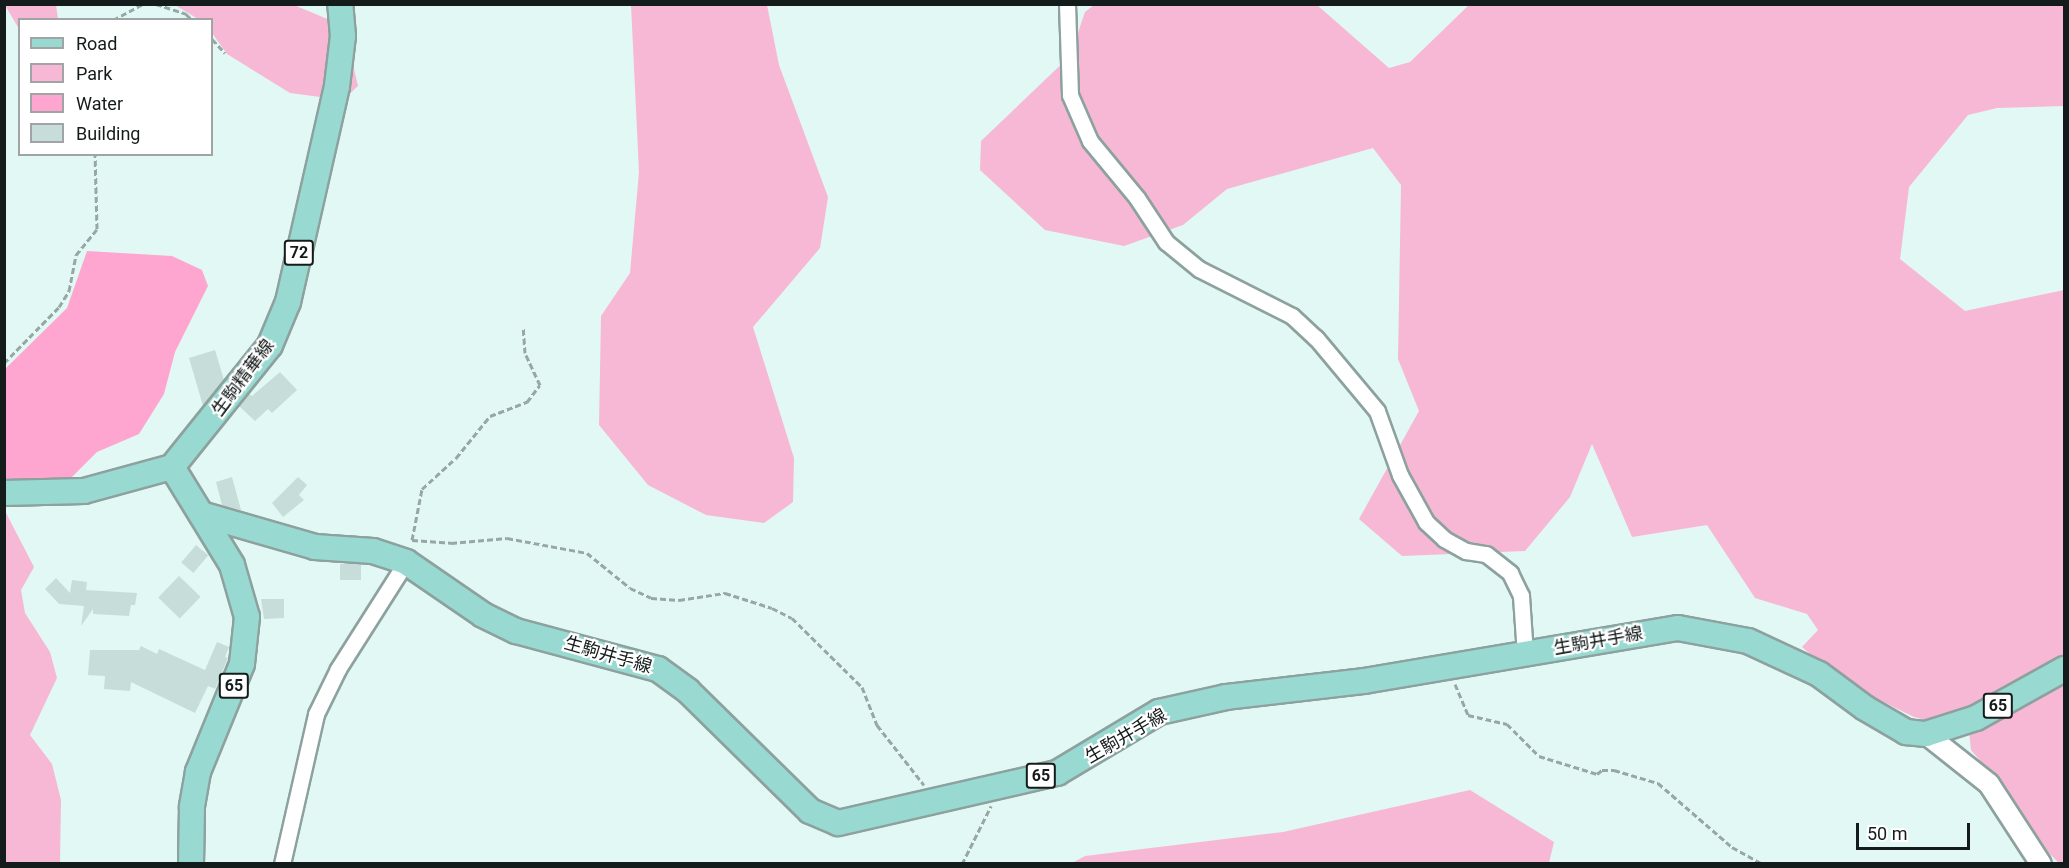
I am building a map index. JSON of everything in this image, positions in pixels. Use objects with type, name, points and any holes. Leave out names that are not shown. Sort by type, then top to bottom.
[{"type":"main road","name":"生駒精華線","points":[[172,467],[270,345],[285,310],[337,86],[342,47],[340,4]]},
{"type":"main road","points":[[4,493],[84,491],[172,467]]},
{"type":"main road","name":"65","points":[[172,467],[232,565],[241,588],[247,631],[242,664],[198,771],[192,807],[191,864]]},
{"type":"main road","name":"生駒井手線","points":[[201,514],[315,547],[409,551],[483,615],[516,631],[658,669],[688,691],[810,811],[838,823],[855,821],[1057,772],[1084,760],[1159,712],[1226,697],[1452,666],[1678,628],[1748,641],[1819,674],[1865,708],[1906,732],[1926,734]]},
{"type":"main road","name":"65","points":[[1926,734],[1976,718],[2064,669]]},
{"type":"street","points":[[1067,4],[1070,95],[1090,141],[1137,198],[1166,242],[1199,269],[1292,316],[1316,338],[1377,411],[1400,476],[1426,522],[1444,539],[1466,551],[1486,554],[1510,573],[1521,596],[1525,654]]},
{"type":"street","points":[[282,864],[316,714],[338,669],[409,551]]},
{"type":"street","points":[[1926,734],[1989,784],[2042,864]]},
{"type":"path","points":[[117,18],[143,4]]},
{"type":"path","points":[[156,4],[186,14],[190,18]]},
{"type":"path","points":[[213,40],[225,53]]},
{"type":"path","points":[[4,363],[59,307],[69,291],[76,255],[97,230],[95,156]]},
{"type":"path","points":[[523,327],[525,352],[540,385],[527,402],[490,416],[456,458],[422,489],[409,551],[452,543],[507,538],[587,553],[630,588],[651,598],[679,600],[725,593],[772,608],[792,618],[862,687],[877,725],[905,758],[916,780],[945,800]]},
{"type":"path","points":[[1452,666],[1457,692],[1468,715],[1507,723],[1539,756],[1597,774],[1614,770],[1658,783],[1732,847],[1763,864]]},
{"type":"path","points":[[962,864],[999,787]]},
{"type":"green space","points":[[5,5],[56,5],[58,18],[18,18],[18,27]]},
{"type":"green space","points":[[175,5],[294,5],[344,26],[358,86],[343,100],[290,93],[227,54],[213,34],[213,18],[196,18]]},
{"type":"green space","points":[[631,5],[767,5],[779,65],[828,197],[820,248],[753,327],[794,458],[793,502],[764,523],[706,515],[648,485],[599,425],[601,316],[630,273],[639,172]]},
{"type":"green space","points":[[1094,5],[1317,5],[1389,68],[1410,62],[1469,5],[2064,5],[2064,106],[1997,108],[1968,115],[1909,187],[1900,259],[1965,311],[2064,290],[2064,863],[2059,863],[2048,852],[2003,787],[1971,750],[1969,731],[1914,717],[1843,682],[1802,647],[1818,630],[1807,614],[1755,598],[1707,525],[1632,537],[1592,444],[1570,497],[1525,551],[1402,556],[1359,519],[1419,411],[1398,359],[1401,185],[1373,148],[1227,189],[1183,225],[1124,246],[1045,230],[980,170],[981,141],[1070,56],[1085,12]]},
{"type":"green space","points":[[5,511],[34,567],[21,590],[25,613],[50,652],[57,678],[30,735],[52,764],[61,800],[60,863],[5,863]]},
{"type":"green space","points":[[1470,790],[1554,842],[1549,863],[1072,863],[1085,856],[1283,832]]},
{"type":"water","points":[[87,251],[172,256],[202,270],[208,286],[175,352],[164,394],[139,434],[97,452],[69,480],[5,480],[5,369],[67,308]]},
{"type":"building","points":[[215,350],[224,380],[203,406],[189,358]]},
{"type":"building","points":[[280,372],[297,390],[272,413],[268,409],[255,421],[239,406],[249,394],[252,396]]},
{"type":"building","points":[[232,477],[241,510],[222,505],[216,482]]},
{"type":"building","points":[[298,477],[307,485],[299,495],[304,500],[283,517],[272,503]]},
{"type":"building","points":[[196,545],[208,555],[193,573],[181,563]]},
{"type":"building","points":[[340,564],[361,564],[361,580],[340,580]]},
{"type":"building","points":[[179,576],[201,597],[180,618],[158,598]]},
{"type":"building","points":[[56,578],[70,593],[72,580],[87,582],[86,590],[137,593],[135,605],[131,605],[129,616],[93,614],[93,609],[81,626],[84,606],[59,604],[45,589]]},
{"type":"building","points":[[261,599],[284,599],[284,618],[264,619]]},
{"type":"building","points":[[217,642],[229,647],[225,657],[228,658],[215,689],[208,686],[195,713],[131,682],[130,691],[104,689],[105,676],[88,675],[90,650],[139,650],[141,646],[157,654],[159,649],[205,670]]}]
